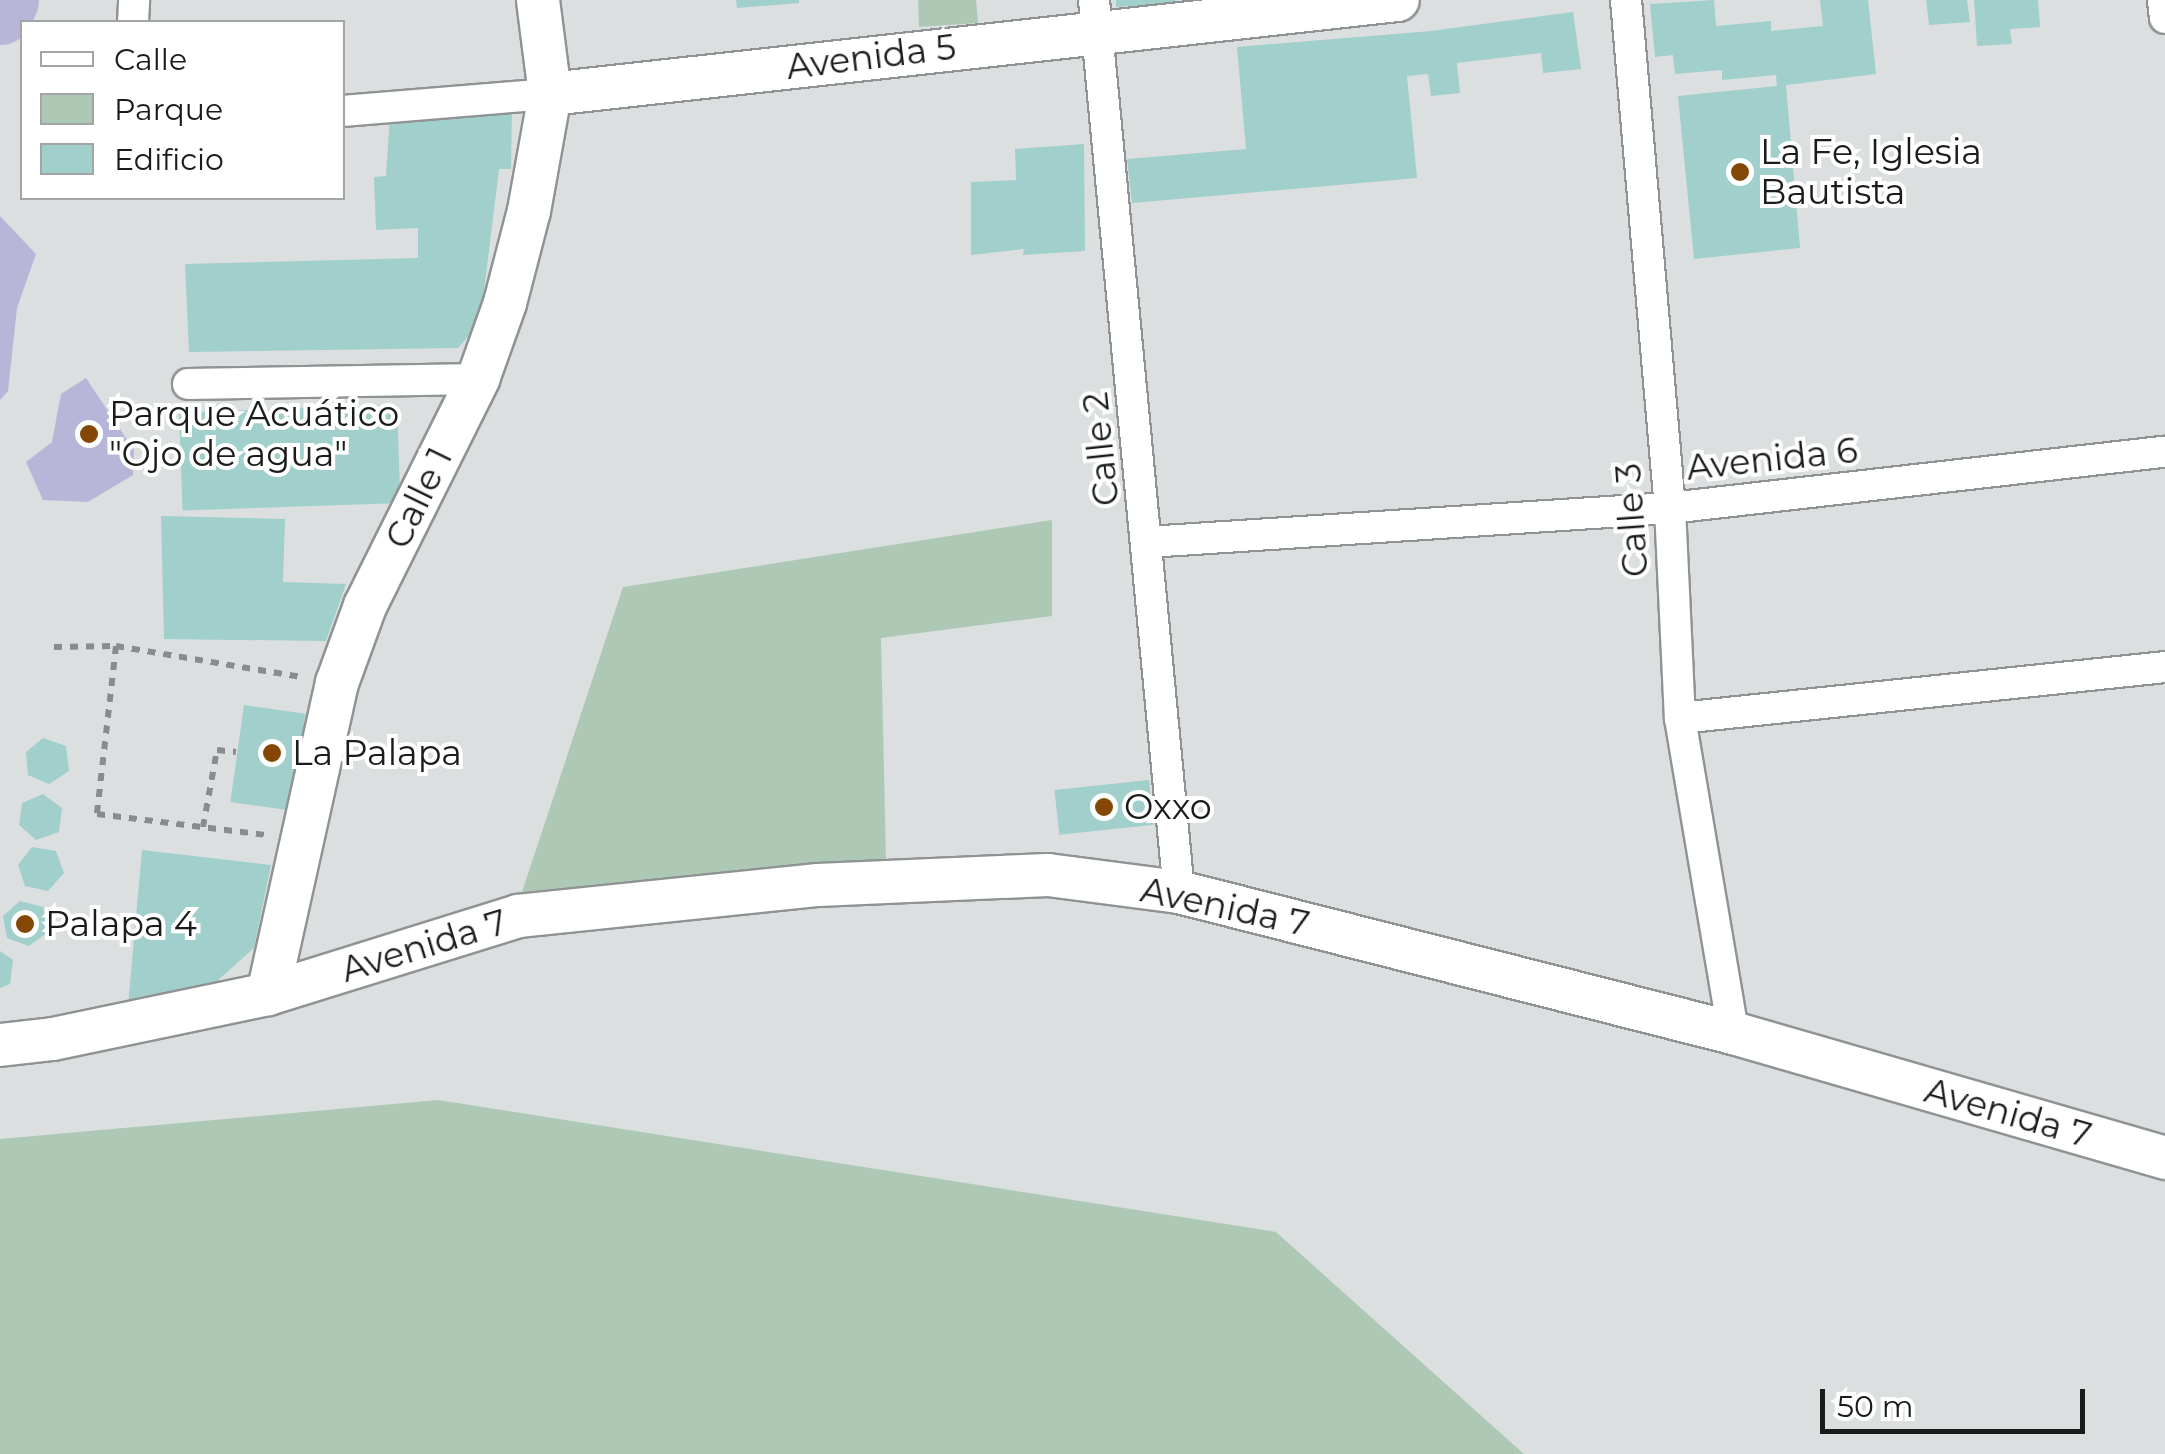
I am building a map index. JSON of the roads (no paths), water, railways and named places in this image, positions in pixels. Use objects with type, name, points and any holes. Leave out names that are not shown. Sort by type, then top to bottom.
[{"type":"street","name":"Calle 1","points":[[268,994],[337,683],[365,606],[478,379],[506,304],[529,211],[550,94],[538,0]]},
{"type":"street","name":"Avenida 5","points":[[345,111],[550,94],[1096,16],[1398,0]]},
{"type":"street","name":"Calle 3","points":[[1626,0],[1670,508],[1680,718],[1733,1033]]},
{"type":"street","points":[[2163,0],[2165,18]]},
{"type":"street","name":"Calle 2","points":[[1096,16],[1178,892]]},
{"type":"street","points":[[188,384],[478,379]]},
{"type":"street","name":"Avenida 6","points":[[1148,542],[1670,508],[2165,452]]},
{"type":"street","points":[[1680,718],[2165,666]]},
{"type":"street","name":"Avenida 7","points":[[0,1046],[53,1040],[268,994],[518,916],[818,885],[1048,875],[1178,892],[1733,1033],[2165,1158]]},
{"type":"water","points":[[0,216],[36,254],[17,308],[8,391],[0,400]]},
{"type":"water","name":"Parque Acuático \"Ojo de agua\"","points":[[86,378],[134,450],[133,475],[88,502],[43,500],[26,462],[52,442],[61,394]]},
{"type":"waterway","points":[[0,12],[6,0]]},
{"type":"place","name":"La Fe, Iglesia Bautista","points":[[1740,172]]},
{"type":"place","name":"Parque Acuático \"Ojo de agua\"","points":[[89,434]]},
{"type":"place","name":"La Palapa","points":[[272,753]]},
{"type":"place","name":"Oxxo","points":[[1104,807]]},
{"type":"place","name":"Palapa 4","points":[[25,924]]}]
